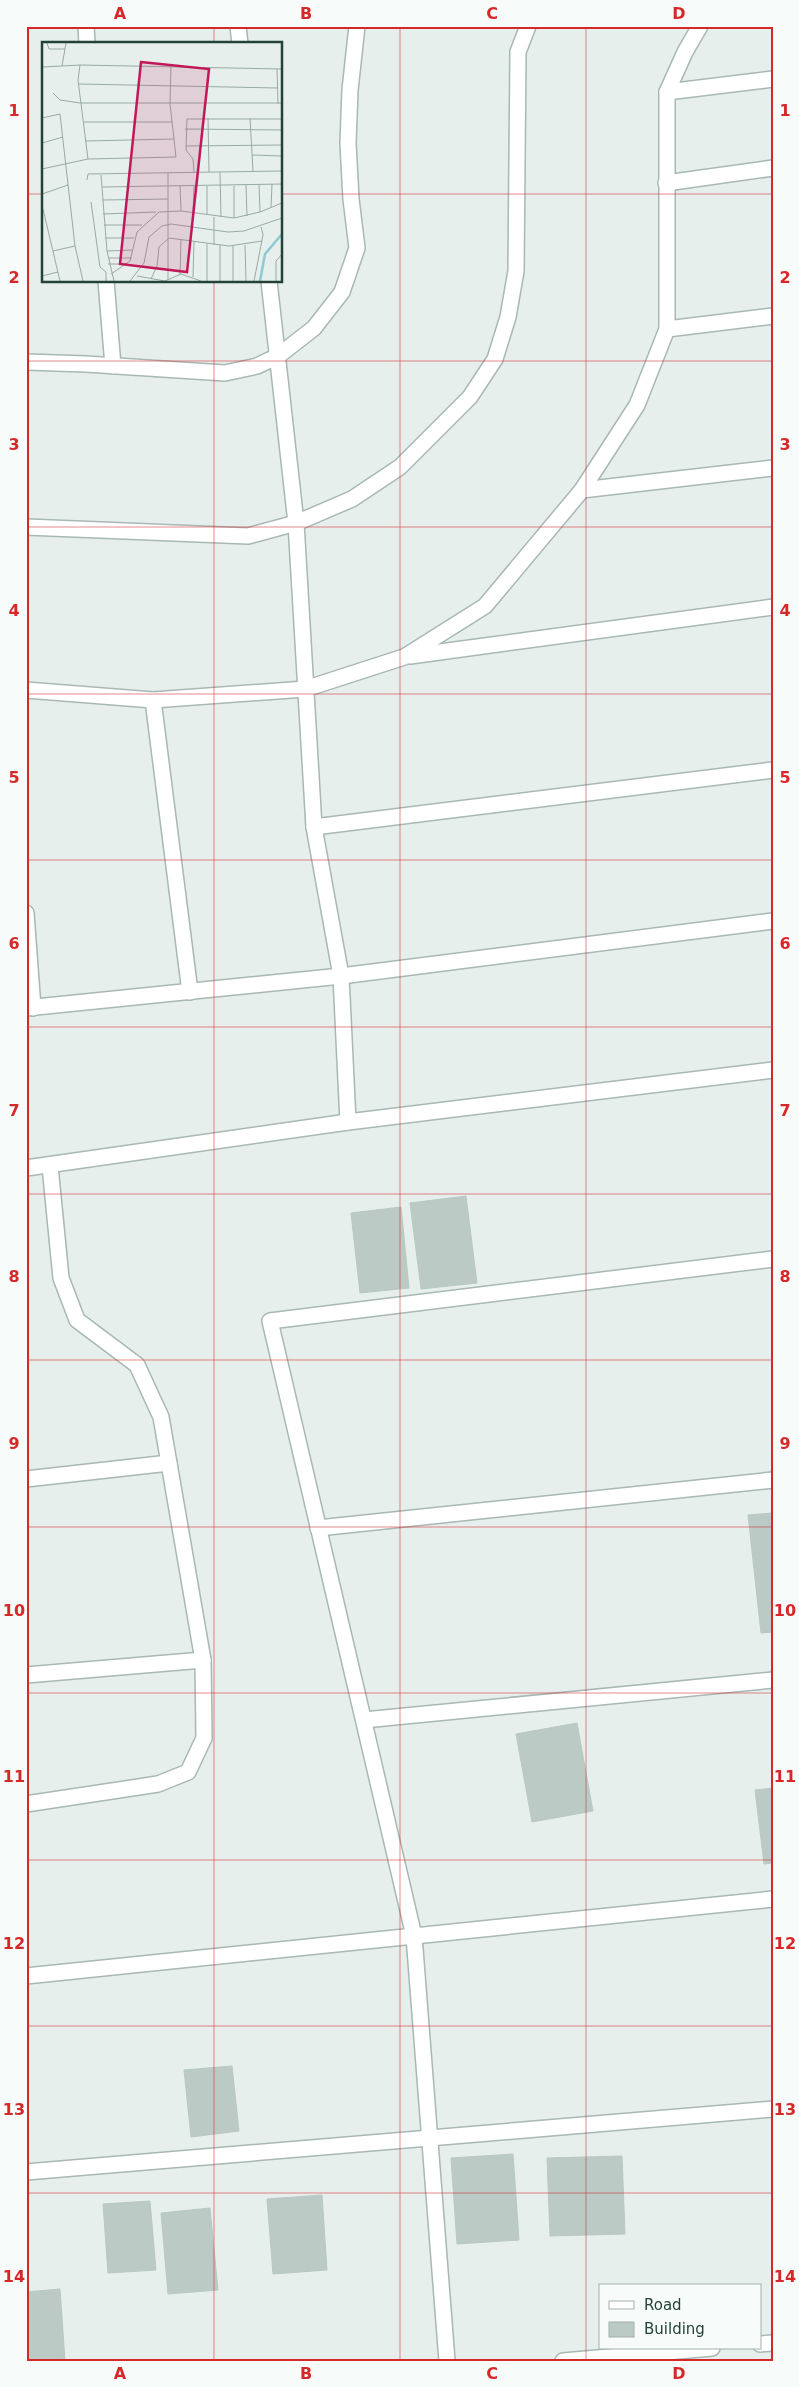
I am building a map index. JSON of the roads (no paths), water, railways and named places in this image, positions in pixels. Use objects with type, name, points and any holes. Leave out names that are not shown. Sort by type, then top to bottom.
[{"type":"street","points":[[86,26],[87,42]]},
{"type":"street","points":[[238,26],[240,42]]},
{"type":"street","points":[[26,362],[225,373],[256,366],[278,356],[314,328],[342,292],[357,248],[351,199],[348,143],[350,90],[357,26]]},
{"type":"street","points":[[26,527],[248,536],[296,523],[352,499],[400,467],[470,396],[495,360],[508,318],[516,271],[518,52],[528,26]]},
{"type":"street","points":[[404,657],[485,606],[582,490],[637,405],[667,329],[667,92],[685,52],[700,26]]},
{"type":"street","points":[[667,92],[773,79]]},
{"type":"street","points":[[666,183],[773,168]]},
{"type":"street","points":[[106,282],[113,366]]},
{"type":"street","points":[[269,282],[296,523],[304,689],[314,827],[341,976],[348,1122]]},
{"type":"street","points":[[667,329],[773,316]]},
{"type":"street","points":[[582,490],[773,468]]},
{"type":"street","points":[[26,690],[152,700],[304,689],[404,657],[773,607]]},
{"type":"street","points":[[152,700],[190,992]]},
{"type":"street","points":[[314,827],[773,770]]},
{"type":"street","points":[[26,913],[30,1008],[341,976],[773,920]]},
{"type":"street","points":[[26,1168],[348,1122],[773,1070]]},
{"type":"street","points":[[26,1804],[158,1784],[188,1772],[204,1738],[203,1660],[161,1417],[137,1365],[77,1320],[61,1278],[50,1166]]},
{"type":"street","points":[[447,2361],[414,1936],[270,1321],[773,1259]]},
{"type":"street","points":[[26,1479],[169,1464]]},
{"type":"street","points":[[318,1528],[773,1480]]},
{"type":"street","points":[[26,1675],[203,1660]]},
{"type":"street","points":[[364,1720],[773,1680]]},
{"type":"street","points":[[26,1976],[773,1899]]},
{"type":"street","points":[[26,2172],[773,2109]]},
{"type":"street","points":[[563,2361],[689,2350]]}]
